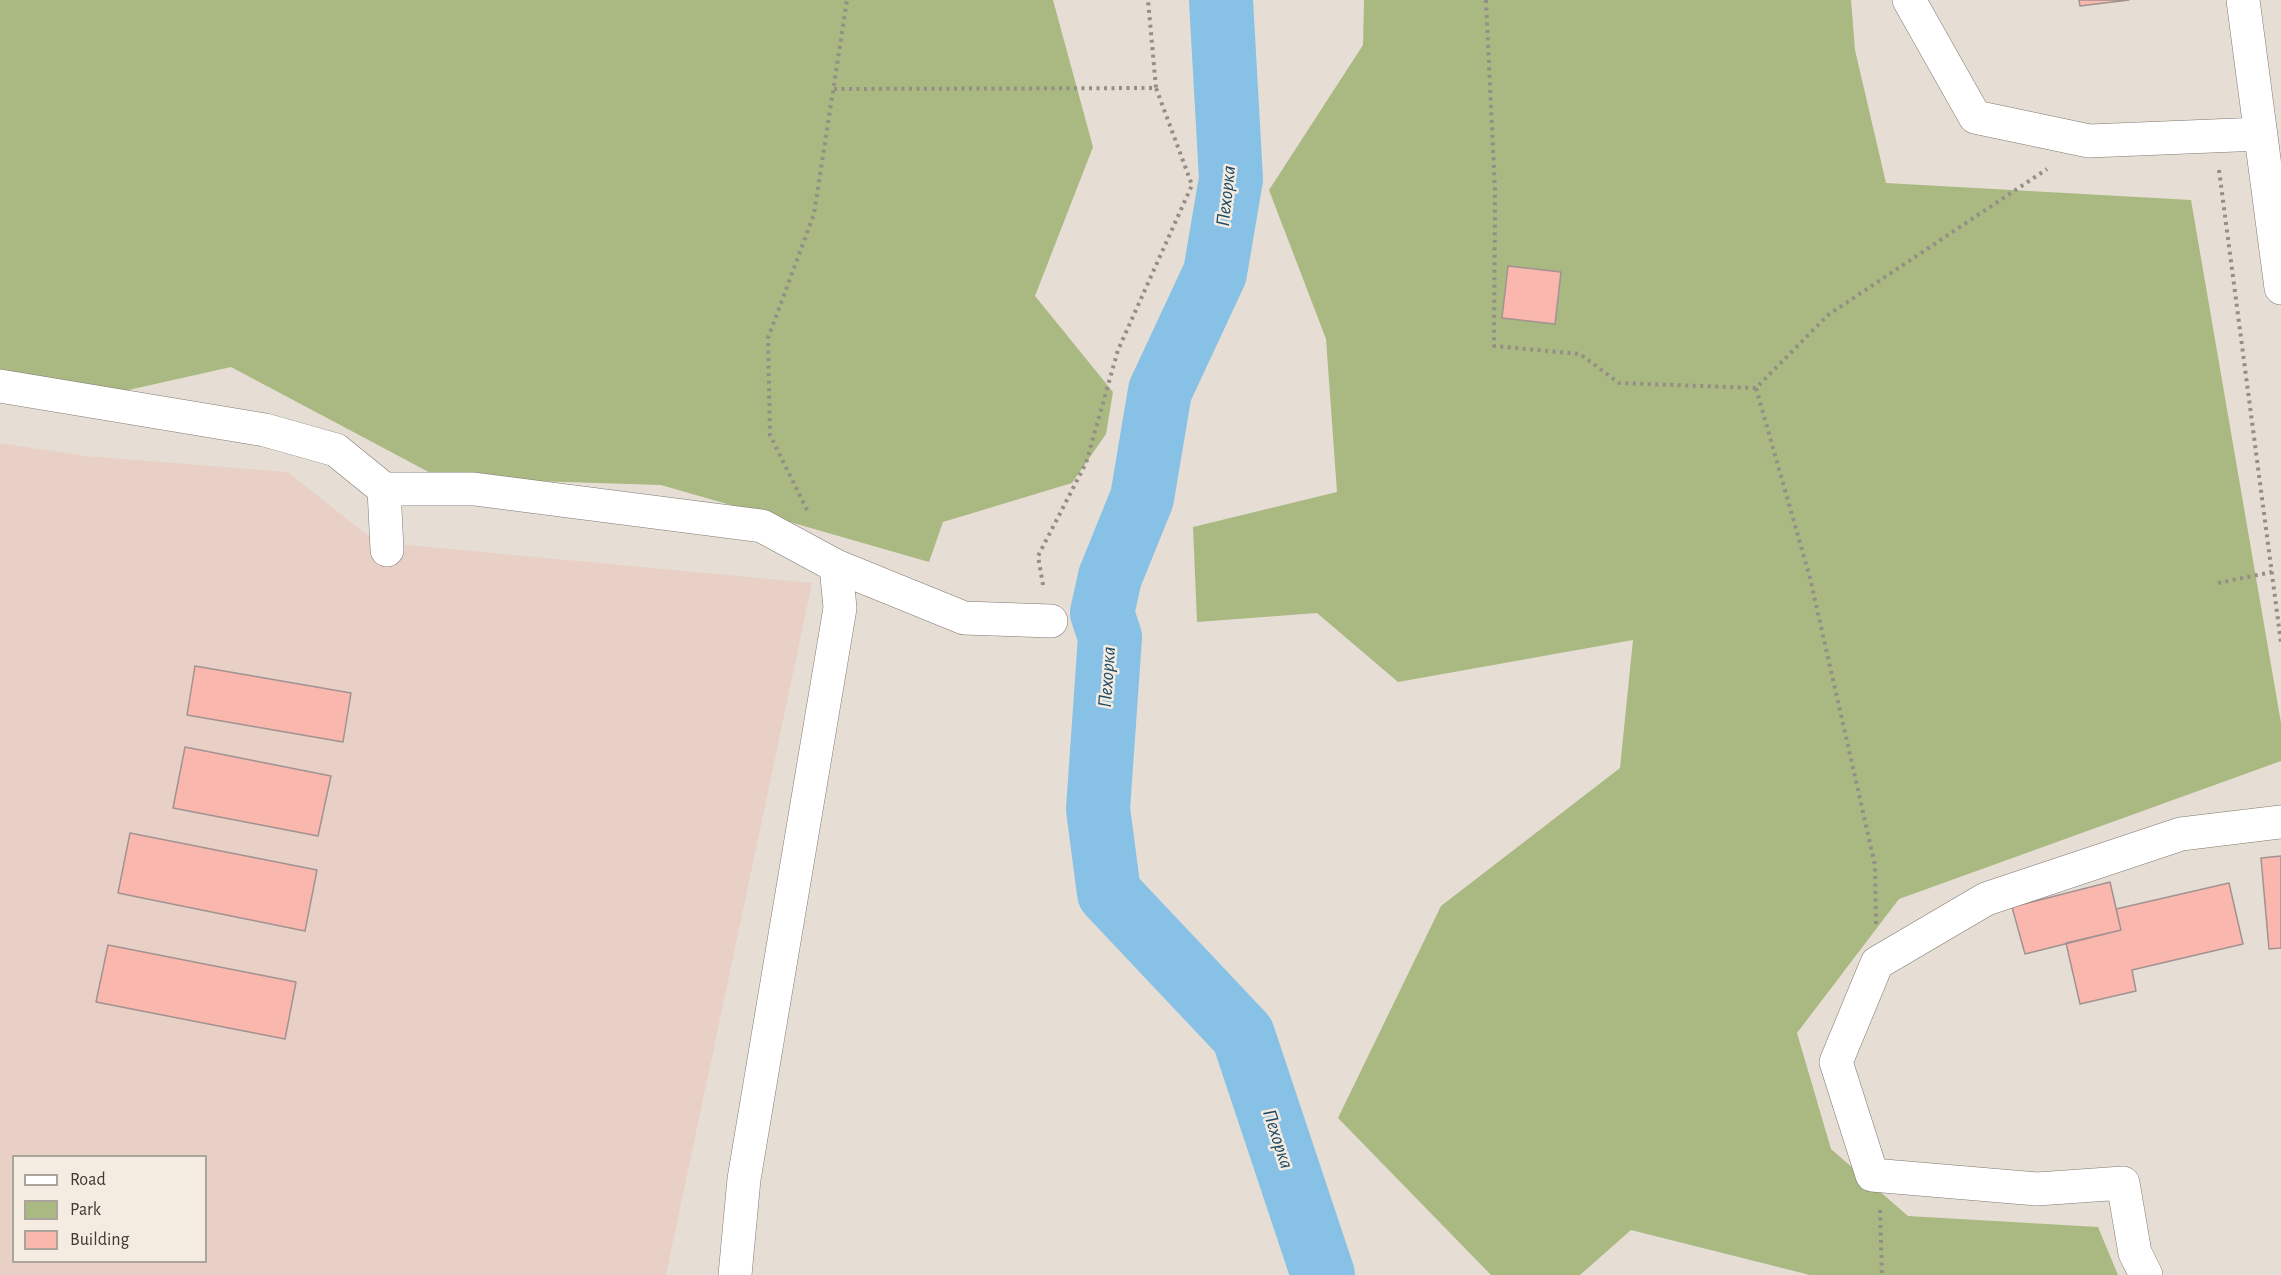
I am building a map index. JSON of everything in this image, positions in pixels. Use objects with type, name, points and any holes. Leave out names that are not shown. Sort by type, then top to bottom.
[{"type":"street","points":[[1909,0],[1975,117],[2089,141],[2261,134]]},
{"type":"street","points":[[2243,0],[2281,288]]},
{"type":"street","points":[[0,386],[265,430],[336,450],[384,489],[474,489],[762,526],[836,566],[964,618],[1051,621]]},
{"type":"street","points":[[384,489],[387,550]]},
{"type":"street","points":[[735,1275],[744,1179],[840,608],[836,566]]},
{"type":"street","points":[[2146,1275],[2135,1253],[2123,1183],[2037,1190],[1872,1175],[1836,1062],[1876,963],[1986,898],[2181,834],[2281,822]]},
{"type":"path","points":[[810,516],[770,435],[768,338],[814,214],[847,0]]},
{"type":"path","points":[[1051,621],[1038,556],[1086,463],[1118,350],[1192,185],[1156,88],[1148,0]]},
{"type":"path","points":[[1486,0],[1495,191],[1494,346],[1580,354],[1619,382],[1756,388],[1828,315],[2089,141]]},
{"type":"path","points":[[834,89],[1156,88]]},
{"type":"path","points":[[2215,136],[2281,643]]},
{"type":"path","points":[[1756,388],[1810,578],[1875,865],[1876,963]]},
{"type":"path","points":[[2218,583],[2272,572]]},
{"type":"path","points":[[1872,1175],[1879,1202],[1882,1275]]},
{"type":"shaded area","points":[[0,443],[86,456],[288,472],[376,542],[812,583],[666,1275],[0,1275]]},
{"type":"green space","points":[[0,0],[1053,0],[1093,147],[1035,296],[1113,392],[1106,434],[1072,483],[943,522],[929,562],[661,485],[440,478],[231,367],[115,393],[0,373]]},
{"type":"green space","points":[[1364,0],[1851,0],[1855,50],[1886,183],[2191,200],[2281,723],[2281,761],[1899,899],[1797,1033],[1831,1149],[1908,1216],[2098,1227],[2118,1275],[1810,1275],[1631,1230],[1580,1275],[1491,1275],[1338,1118],[1441,906],[1620,768],[1633,640],[1398,682],[1317,613],[1197,622],[1193,527],[1337,492],[1326,339],[1269,190],[1363,45]]},
{"type":"building","points":[[2079,0],[2129,0],[2080,6]]},
{"type":"building","points":[[1508,266],[1561,272],[1555,324],[1502,318]]},
{"type":"building","points":[[195,666],[351,693],[343,742],[187,715]]},
{"type":"building","points":[[185,747],[331,776],[318,836],[173,808]]},
{"type":"building","points":[[130,833],[317,870],[305,931],[118,893]]},
{"type":"building","points":[[2281,856],[2281,948],[2269,949],[2261,858]]},
{"type":"building","points":[[2110,882],[2121,930],[2025,954],[2012,907]]},
{"type":"building","points":[[2229,883],[2243,944],[2132,970],[2136,991],[2080,1004],[2066,943],[2121,930],[2116,909]]},
{"type":"building","points":[[108,945],[296,982],[285,1039],[96,1002]]},
{"type":"waterway","name":"Пехорка","points":[[1221,0],[1231,179],[1215,273],[1160,391],[1142,498],[1110,577],[1102,613],[1110,637],[1098,809],[1109,893],[1243,1035],[1323,1275]]}]
